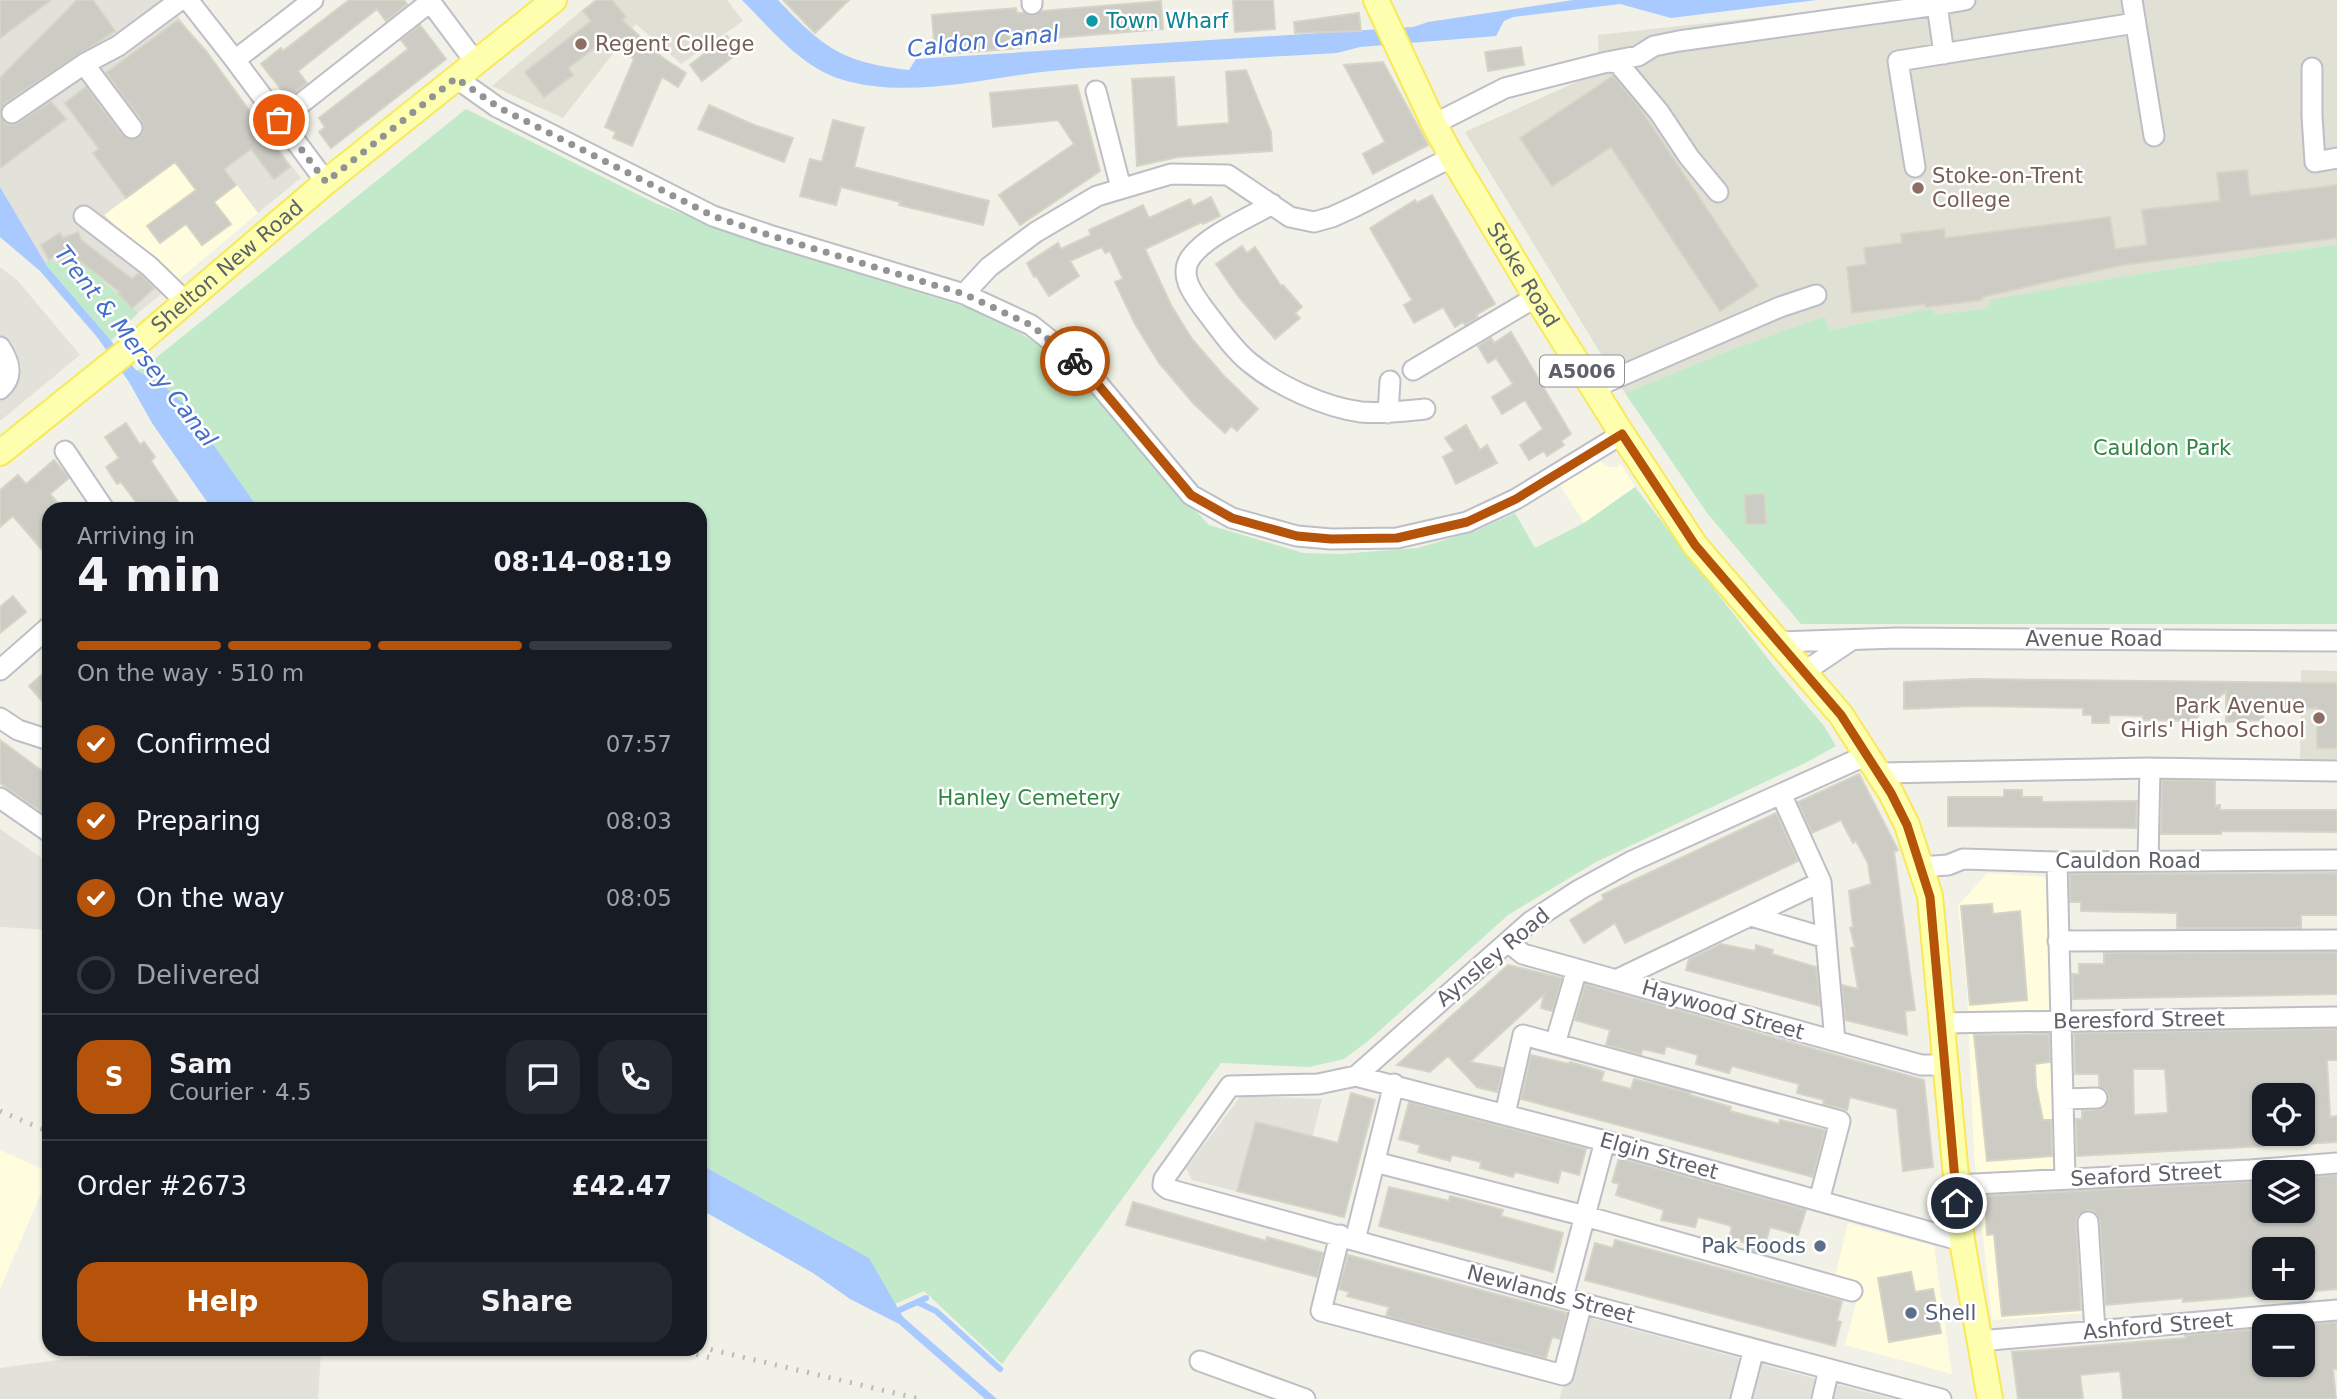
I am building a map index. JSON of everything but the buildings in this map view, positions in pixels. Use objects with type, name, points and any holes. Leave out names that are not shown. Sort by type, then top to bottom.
[{"type":"main road","name":"Shelton New Road","points":[[0,453],[141,340],[326,182],[554,0]]},
{"type":"main road","name":"Stoke Road","points":[[1376,0],[1452,157],[1622,434],[1695,545],[1841,715],[1873,764],[1907,825],[1930,897],[1955,1185],[1962,1241],[1990,1399]]},
{"type":"street","points":[[12,113],[84,64],[118,46],[180,0]]},
{"type":"street","points":[[188,0],[326,182]]},
{"type":"street","points":[[235,60],[313,0]]},
{"type":"street","points":[[1434,124],[1505,88],[1536,78],[1566,74],[1607,62],[1638,57],[1654,46],[1965,0]]},
{"type":"street","points":[[2132,0],[2154,136]]},
{"type":"street","points":[[279,120],[430,1],[476,63]]},
{"type":"street","points":[[1937,5],[1944,54]]},
{"type":"street","points":[[1915,167],[1898,61],[2135,23]]},
{"type":"street","points":[[1607,62],[1618,63],[1626,71],[1718,192]]},
{"type":"street","points":[[84,64],[132,128]]},
{"type":"street","points":[[2312,68],[2315,162],[2337,158]]},
{"type":"street","points":[[456,78],[498,107],[713,216],[964,294],[1031,325],[1084,368],[1191,495],[1232,518],[1297,536],[1331,539],[1397,538],[1467,522],[1516,499],[1622,434]]},
{"type":"street","points":[[1096,91],[1121,188]]},
{"type":"street","points":[[964,294],[989,267],[1036,232],[1097,196],[1121,188],[1171,174],[1228,175],[1290,217],[1314,222],[1356,206],[1452,157]]},
{"type":"street","points":[[1272,204],[1212,239],[1191,257],[1185,270],[1188,287],[1226,338],[1249,362],[1276,381],[1316,400],[1360,412],[1425,410]]},
{"type":"street","points":[[84,216],[149,267],[186,302]]},
{"type":"street","points":[[1593,388],[1780,307],[1816,295]]},
{"type":"street","points":[[1413,370],[1536,297]]},
{"type":"street","points":[[0,347],[9,360],[9,376],[0,389]]},
{"type":"street","points":[[1388,413],[1390,381]]},
{"type":"street","points":[[65,452],[99,502]]},
{"type":"street","points":[[0,670],[42,633]]},
{"type":"street","name":"Avenue Road","points":[[1779,642],[1965,638],[2337,641]]},
{"type":"street","name":"Avenue Road","points":[[1804,672],[1833,650],[1851,641]]},
{"type":"street","points":[[0,719],[18,730],[42,738]]},
{"type":"street","points":[[1873,764],[2337,771]]},
{"type":"street","name":"Aynsley Road","points":[[1163,1185],[1230,1086],[1318,1084],[1356,1076],[1530,922],[1579,890],[1630,862],[1781,794],[1873,764]]},
{"type":"street","points":[[2148,861],[2150,768]]},
{"type":"street","points":[[1781,794],[1821,882],[1835,1041]]},
{"type":"street","points":[[0,798],[42,827]]},
{"type":"street","name":"Cauldon Road","points":[[1920,867],[1948,865],[1963,859],[2056,862],[2337,860]]},
{"type":"street","points":[[2056,862],[2065,1179]]},
{"type":"street","points":[[1616,980],[1821,882]]},
{"type":"street","points":[[1751,916],[1826,938]]},
{"type":"street","points":[[2058,941],[2337,940]]},
{"type":"street","name":"Haywood Street","points":[[1508,942],[1523,954],[1922,1065],[1944,1065]]},
{"type":"street","points":[[1555,1044],[1577,969]]},
{"type":"street","name":"Beresford Street","points":[[1942,1023],[2337,1017]]},
{"type":"street","points":[[1505,1114],[1523,1035],[1840,1121],[1823,1207]]},
{"type":"street","name":"Elgin Street","points":[[1356,1076],[1605,1141],[1823,1207],[1962,1241]]},
{"type":"street","points":[[1394,1084],[1375,1162],[1321,1311],[1563,1375],[1585,1216],[1605,1141]]},
{"type":"street","points":[[2063,1099],[2097,1098]]},
{"type":"street","points":[[1375,1162],[1585,1216],[1852,1291]]},
{"type":"street","name":"Seaford Street","points":[[1955,1185],[2337,1163]]},
{"type":"street","name":"Newlands Street","points":[[1163,1185],[1168,1189],[1572,1301],[1941,1399]]},
{"type":"street","points":[[2088,1222],[2095,1331]]},
{"type":"street","name":"Ashford Street","points":[[1979,1341],[2337,1310]]},
{"type":"street","points":[[1741,1399],[1754,1349]]},
{"type":"street","points":[[1200,1361],[1305,1399]]},
{"type":"street","points":[[1822,1399],[1829,1369]]},
{"type":"shaded area","points":[[0,0],[166,0],[301,178],[258,213],[204,141],[104,215],[177,281],[138,313],[72,254],[62,265],[49,260],[44,262],[0,187]]},
{"type":"shaded area","name":"Regent College","points":[[594,0],[727,0],[743,21],[681,64],[636,24],[563,118],[492,86]]},
{"type":"shaded area","name":"Stoke-on-Trent College","points":[[1916,0],[2337,0],[2337,244],[2137,274],[1989,301],[1990,308],[1935,315],[1904,314],[1830,330],[1825,316],[1730,350],[1625,393],[1465,132],[1599,72],[1598,35]]},
{"type":"shaded area","points":[[204,141],[258,213],[177,281],[104,215]]},
{"type":"shaded area","points":[[0,267],[18,281],[80,355],[0,421]]},
{"type":"shaded area","points":[[1597,460],[1610,467],[1621,464],[1635,487],[1584,523],[1559,484]]},
{"type":"shaded area","name":"Park Avenue Girls' High School","points":[[2301,670],[2337,671],[2337,765],[2300,765]]},
{"type":"shaded area","points":[[0,829],[42,858],[42,930],[0,927]]},
{"type":"shaded area","points":[[1987,873],[2048,877],[2063,1183],[2087,1182],[2096,1312],[1992,1320],[1974,1155],[1967,988],[1958,906]]},
{"type":"shaded area","points":[[1241,1096],[1322,1099],[1295,1206],[1192,1180],[1186,1168]]},
{"type":"shaded area","points":[[0,1150],[42,1169],[42,1191],[0,1289]]},
{"type":"shaded area","points":[[1848,1223],[1934,1246],[1952,1374],[1845,1345],[1860,1288],[1834,1281]]},
{"type":"shaded area","points":[[1587,1317],[1835,1384],[1893,1399],[1559,1399]]},
{"type":"shaded area","points":[[95,1356],[321,1356],[318,1399],[0,1399],[0,1368]]},
{"type":"green space","name":"Hanley Cemetery","points":[[466,109],[657,204],[751,240],[975,310],[1013,329],[1048,350],[1081,379],[1152,464],[1209,525],[1303,553],[1339,554],[1418,548],[1478,530],[1515,513],[1535,548],[1584,523],[1635,487],[1776,669],[1824,726],[1836,746],[1596,862],[1508,915],[1368,1041],[1344,1059],[1309,1067],[1221,1063],[1002,1364],[924,1291],[895,1304],[868,1258],[707,1168],[707,502],[254,502],[186,406],[136,371],[147,365]]},
{"type":"green space","name":"Cauldon Park","points":[[2337,244],[2337,624],[1801,624],[1707,513],[1625,393],[1730,350],[1825,316],[1830,330],[1932,308],[1935,315],[1989,308],[1989,300],[2137,274]]},
{"type":"green space","points":[[72,253],[138,313],[111,341],[44,262],[49,260],[62,265]]},
{"type":"water","points":[[742,0],[778,0],[808,30],[835,50],[866,62],[909,70],[916,59],[1413,27],[1428,22],[1573,0],[1817,0],[1671,18],[1620,4],[1513,17],[1504,21],[1496,36],[1360,47],[1337,53],[1051,71],[945,86],[892,88],[866,85],[825,73],[787,46]]},
{"type":"water","points":[[0,187],[47,266],[136,370],[164,386],[186,406],[254,502],[207,502],[97,337],[40,271],[0,237]]},
{"type":"water","points":[[707,1168],[869,1258],[903,1317],[997,1399],[985,1399],[899,1324],[850,1299],[813,1273],[707,1213]]},
{"type":"waterway","points":[[893,1313],[926,1298]]},
{"type":"waterway","points":[[917,1302],[936,1311],[1000,1369]]},
{"type":"railway","points":[[0,1111],[42,1129]]},
{"type":"railway","points":[[707,1349],[920,1399]]},
{"type":"railway","points":[[703,1356],[711,1358]]},
{"type":"way so far","points":[[279,120],[326,182],[456,78],[498,107],[713,216],[964,294],[1031,325],[1075,361]]},
{"type":"place","name":"Town Wharf","points":[[1092,21]]},
{"type":"place","name":"Regent College","points":[[581,44]]},
{"type":"place","name":"Stoke-on-Trent College","points":[[1918,188]]},
{"type":"place","name":"Park Avenue Girls' High School","points":[[2319,718]]},
{"type":"place","name":"Pak Foods","points":[[1820,1246]]},
{"type":"place","name":"Shell","points":[[1911,1313]]},
{"type":"route","points":[[1075,361],[1084,368],[1191,495],[1232,518],[1297,536],[1331,539],[1397,538],[1467,522],[1516,499],[1622,434],[1695,545],[1841,715],[1891,793],[1907,825],[1930,897],[1957,1203]]},
{"type":"water label","name":"Caldon Canal","points":[[983,41]]},
{"type":"water label","name":"Trent & Mersey Canal","points":[[136,346]]}]
